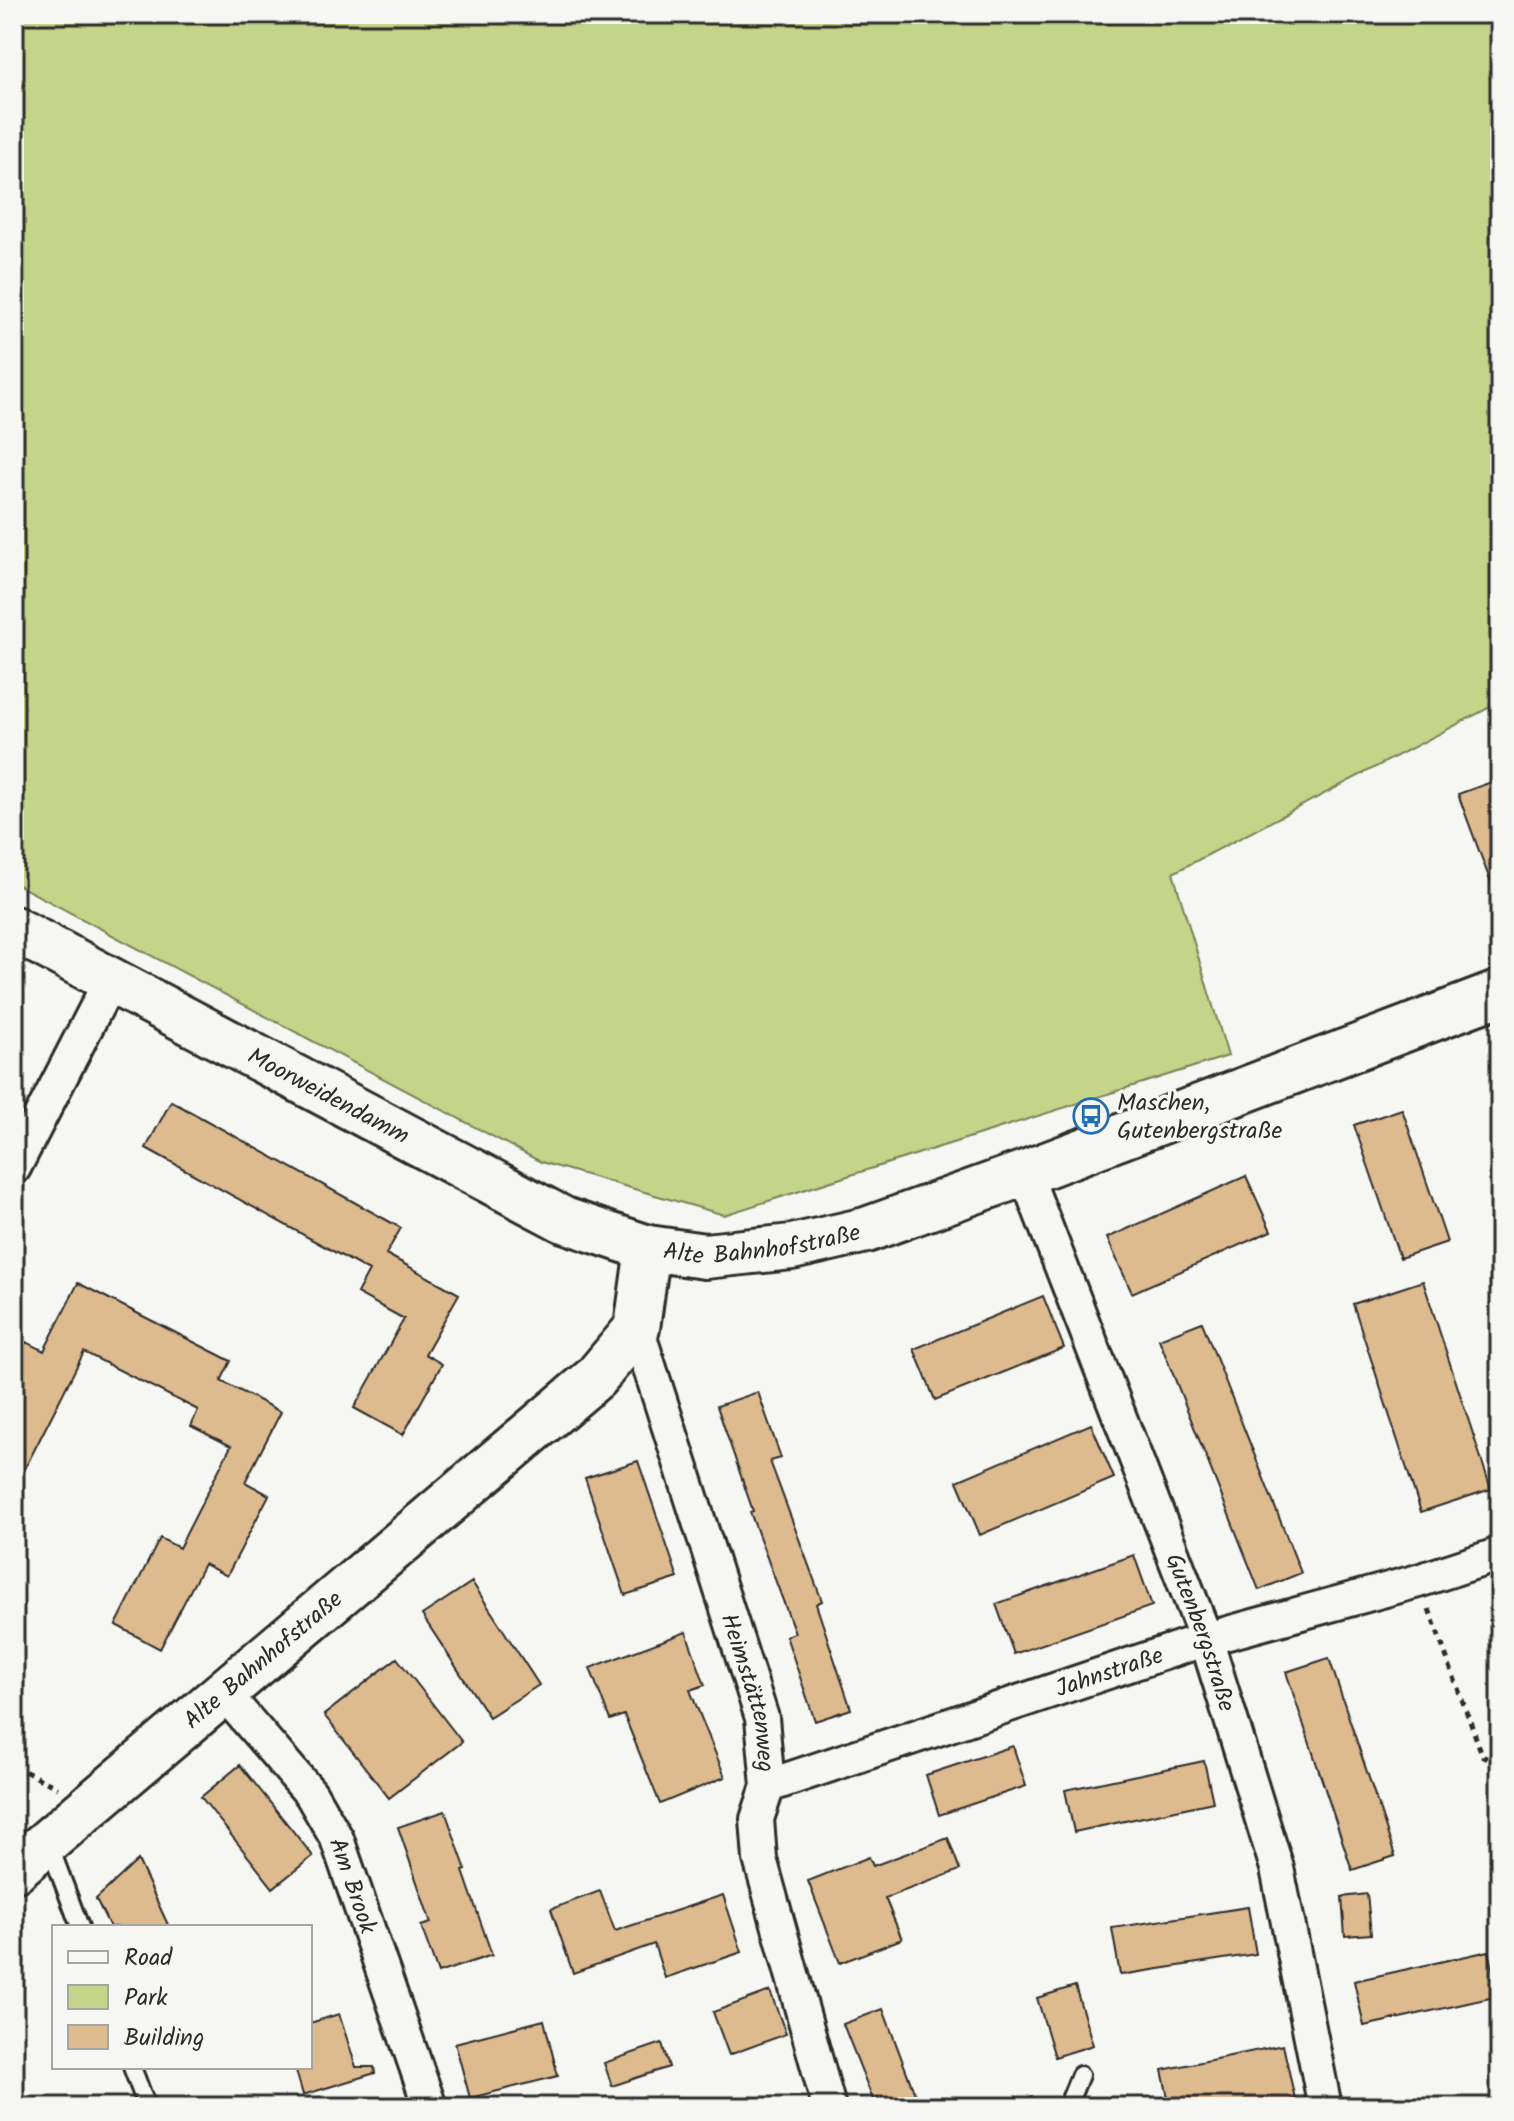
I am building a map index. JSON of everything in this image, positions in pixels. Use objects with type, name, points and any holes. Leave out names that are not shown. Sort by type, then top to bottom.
[{"type":"street","name":"Moorweidendamm","points":[[14,929],[564,1220],[648,1248]]},
{"type":"street","points":[[14,1168],[110,981]]},
{"type":"street","name":"Alte Bahnhofstraße","points":[[14,1870],[595,1378],[637,1328],[648,1248],[705,1256],[792,1247],[866,1230],[1500,993]]},
{"type":"street","name":"Gutenbergstraße","points":[[1025,1173],[1206,1639],[1277,1868],[1325,2107]]},
{"type":"street","name":"Heimstättenweg","points":[[637,1328],[762,1718],[768,1786],[757,1819],[760,1859],[829,2107]]},
{"type":"street","name":"Jahnstraße","points":[[768,1786],[1206,1639],[1418,1581],[1500,1554]]},
{"type":"street","name":"Am Brook","points":[[223,1692],[311,1794],[337,1839],[430,2107]]},
{"type":"lane","points":[[48,1841],[79,1925]]},
{"type":"lane","points":[[133,2069],[147,2107]]},
{"type":"lane","points":[[1067,2107],[1080,2075]]},
{"type":"path","points":[[1418,1581],[1483,1757],[1500,1762]]},
{"type":"green space","points":[[14,14],[1500,14],[1500,702],[1173,873],[1228,1056],[724,1215],[541,1162],[14,883]]},
{"type":"building","points":[[1500,779],[1500,899],[1497,899],[1458,794]]},
{"type":"building","points":[[171,1101],[401,1228],[386,1254],[459,1294],[425,1354],[442,1364],[403,1435],[354,1408],[404,1319],[357,1293],[369,1271],[146,1148]]},
{"type":"building","points":[[1402,1109],[1447,1242],[1400,1258],[1354,1125]]},
{"type":"building","points":[[1246,1176],[1271,1231],[1132,1293],[1107,1238]]},
{"type":"building","points":[[1423,1281],[1491,1489],[1421,1512],[1353,1304]]},
{"type":"building","points":[[78,1283],[231,1361],[221,1381],[281,1412],[245,1482],[269,1495],[227,1576],[204,1564],[160,1649],[116,1625],[160,1538],[179,1548],[231,1446],[191,1426],[198,1410],[84,1352],[14,1490],[14,1366],[26,1342],[44,1351]]},
{"type":"building","points":[[1043,1296],[1064,1348],[935,1400],[914,1349]]},
{"type":"building","points":[[1202,1322],[1301,1573],[1259,1590],[1159,1339]]},
{"type":"building","points":[[758,1392],[781,1458],[770,1461],[822,1601],[816,1604],[851,1709],[815,1721],[786,1636],[795,1633],[750,1512],[753,1511],[717,1406]]},
{"type":"building","points":[[1091,1424],[1114,1478],[980,1535],[957,1481]]},
{"type":"building","points":[[638,1461],[678,1578],[625,1595],[585,1478]]},
{"type":"building","points":[[1134,1555],[1152,1606],[1014,1654],[996,1604]]},
{"type":"building","points":[[472,1582],[539,1685],[489,1717],[422,1615]]},
{"type":"building","points":[[686,1632],[705,1685],[690,1690],[725,1777],[660,1804],[624,1715],[610,1720],[590,1668]]},
{"type":"building","points":[[397,1658],[462,1742],[389,1798],[324,1715]]},
{"type":"building","points":[[1329,1658],[1395,1856],[1352,1870],[1286,1672]]},
{"type":"building","points":[[1013,1746],[1026,1786],[939,1815],[926,1775]]},
{"type":"building","points":[[1204,1761],[1213,1802],[1074,1832],[1065,1790]]},
{"type":"building","points":[[240,1765],[313,1856],[273,1888],[201,1797]]},
{"type":"building","points":[[445,1811],[492,1955],[438,1973],[421,1926],[431,1923],[398,1827]]},
{"type":"building","points":[[948,1838],[960,1870],[885,1898],[902,1939],[840,1963],[808,1881],[869,1857],[873,1866]]},
{"type":"building","points":[[138,1860],[168,1925],[109,1925],[96,1899]]},
{"type":"building","points":[[600,1891],[615,1931],[723,1895],[742,1952],[665,1978],[654,1944],[573,1973],[551,1909]]},
{"type":"building","points":[[1367,1894],[1371,1934],[1345,1936],[1342,1897]]},
{"type":"building","points":[[1248,1907],[1256,1954],[1120,1975],[1112,1928]]},
{"type":"building","points":[[1489,1951],[1499,1996],[1364,2026],[1354,1981]]},
{"type":"building","points":[[1075,1986],[1093,2045],[1055,2057],[1037,1998]]},
{"type":"building","points":[[770,1991],[786,2034],[729,2055],[713,2012]]},
{"type":"building","points":[[883,2009],[916,2097],[889,2107],[876,2107],[843,2024]]},
{"type":"building","points":[[339,2014],[356,2067],[374,2067],[375,2073],[303,2095],[296,2069],[312,2069],[312,2022]]},
{"type":"building","points":[[544,2020],[558,2076],[470,2098],[455,2043]]},
{"type":"building","points":[[662,2043],[669,2067],[612,2086],[604,2063]]},
{"type":"building","points":[[1283,2045],[1295,2099],[1257,2107],[1170,2107],[1162,2070]]},
{"type":"place","name":"Maschen, Gutenbergstraße","points":[[1091,1116]]}]
